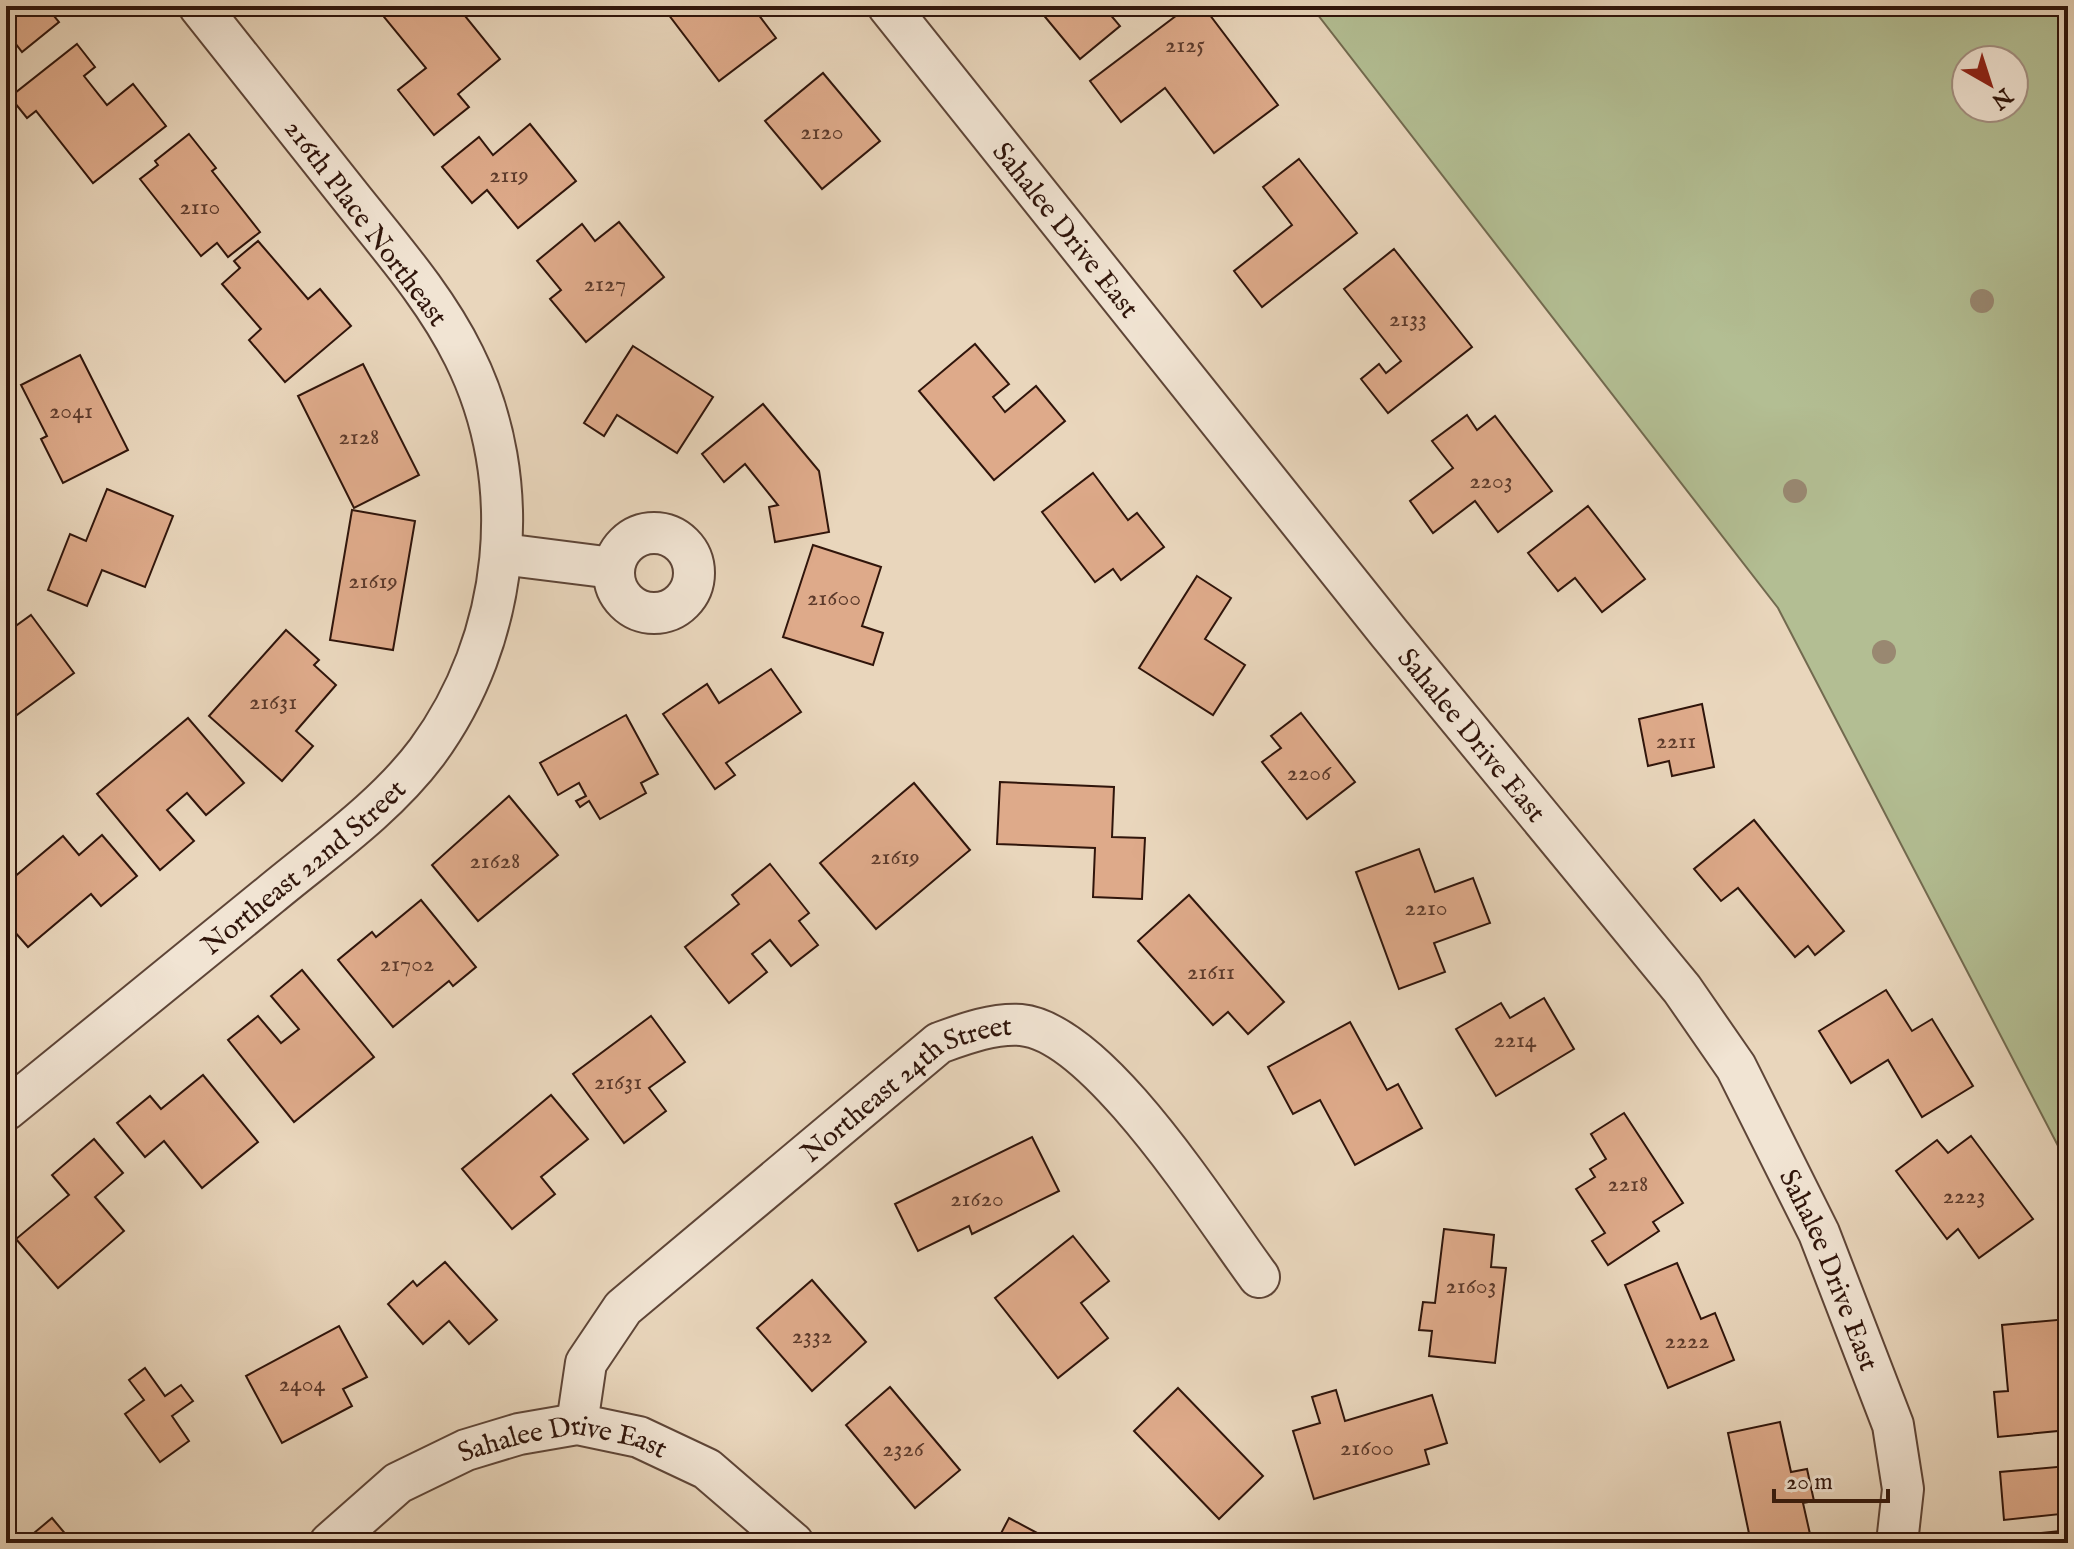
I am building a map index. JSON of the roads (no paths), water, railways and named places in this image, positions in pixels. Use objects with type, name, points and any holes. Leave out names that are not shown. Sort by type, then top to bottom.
[{"type":"street","name":"216th Place Northeast","points":[[199,6],[424,289],[464,355],[483,401],[497,455],[503,497],[502,554]]},
{"type":"street","name":"Sahalee Drive East","points":[[888,6],[1399,646],[1682,989],[1736,1067],[1819,1233],[1893,1425],[1903,1489],[1897,1543]]},
{"type":"street","points":[[502,554],[613,568]]},
{"type":"street","name":"Northeast 22nd Street","points":[[6,1110],[333,843],[387,796],[427,752],[465,687],[488,631],[502,554]]},
{"type":"street","name":"Northeast 24th Street","points":[[577,1424],[586,1363],[623,1308],[939,1043],[978,1030],[1022,1025],[1062,1039],[1088,1058],[1120,1090],[1259,1277]]},
{"type":"street","name":"Sahalee Drive East","points":[[330,1543],[398,1483],[466,1450],[519,1434],[577,1424],[639,1437],[707,1469],[758,1509],[793,1543]]}]
